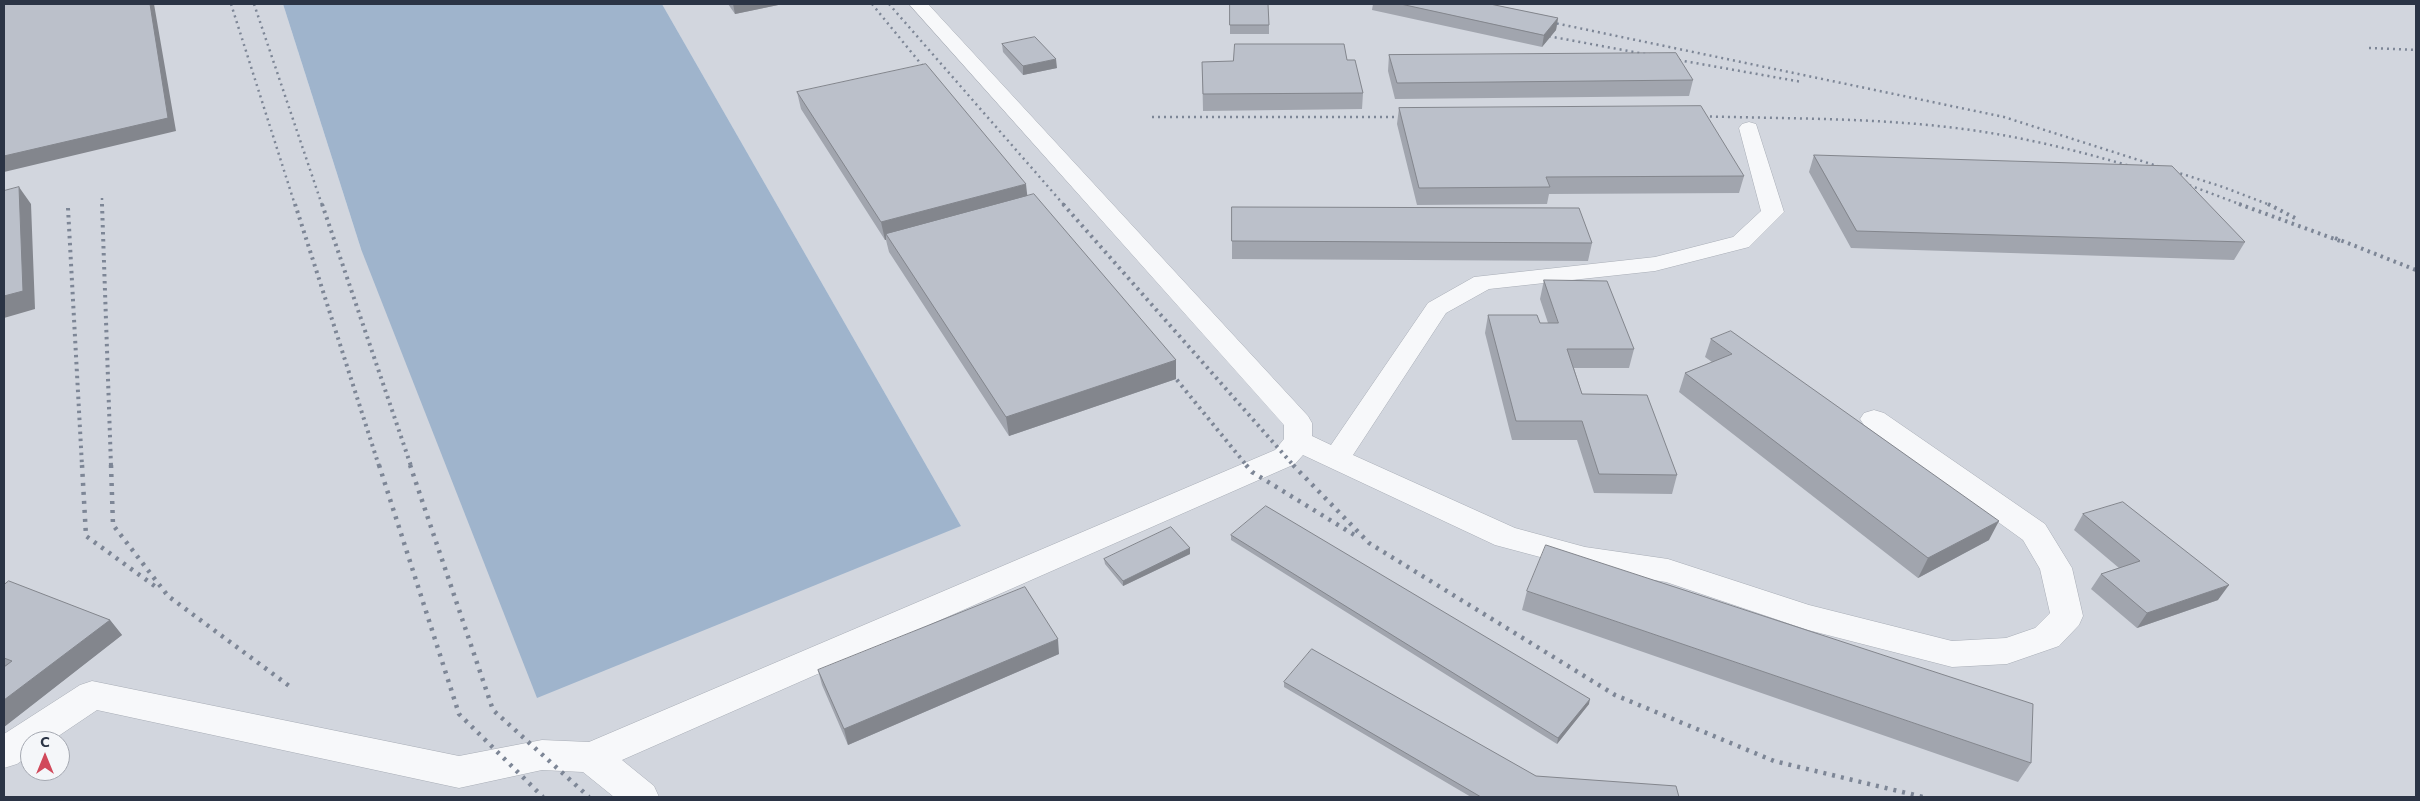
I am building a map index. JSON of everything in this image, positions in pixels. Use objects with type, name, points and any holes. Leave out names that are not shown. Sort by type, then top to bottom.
[{"type":"street","points":[[4,753],[92,695],[459,772],[542,755],[591,757],[1285,457],[1298,441],[1298,423],[918,4]]},
{"type":"street","points":[[1336,459],[1437,308],[1483,282],[1655,264],[1741,242],[1773,212],[1749,128]]},
{"type":"street","points":[[1298,441],[1506,537],[1585,558],[1668,571],[1808,617],[1952,654],[2007,651],[2048,637],[2067,616],[2056,568],[2034,532],[1874,419]]},
{"type":"street","points":[[591,757],[641,797]]},
{"type":"shaded area","points":[[4,4],[283,4],[361,249],[961,526],[662,4],[2416,4],[2416,797],[4,797]]},
{"type":"water","points":[[283,4],[662,4],[961,526],[537,698],[361,249]]},
{"type":"building","points":[[4,4],[150,4],[168,118],[4,156]]},
{"type":"building","points":[[1230,4],[1268,4],[1269,25],[1230,25]]},
{"type":"building","points":[[1401,4],[1490,4],[1558,18],[1544,35]]},
{"type":"building","points":[[1035,37],[1056,59],[1023,66],[1002,44]]},
{"type":"building","points":[[1235,44],[1344,44],[1347,60],[1355,60],[1363,93],[1203,94],[1202,62],[1233,61]]},
{"type":"building","points":[[1676,53],[1693,80],[1397,83],[1389,55]]},
{"type":"building","points":[[926,64],[1026,184],[881,222],[797,92]]},
{"type":"building","points":[[1701,106],[1744,176],[1546,177],[1550,187],[1419,188],[1399,108]]},
{"type":"building","points":[[1814,155],[2172,166],[2245,242],[1857,231]]},
{"type":"building","points":[[19,187],[23,291],[4,296],[4,191]]},
{"type":"building","points":[[1034,194],[1176,360],[1006,417],[886,234]]},
{"type":"building","points":[[1232,207],[1579,208],[1592,243],[1232,241]]},
{"type":"building","points":[[1544,280],[1607,281],[1634,349],[1567,349],[1582,394],[1647,395],[1677,475],[1599,474],[1582,421],[1516,421],[1488,315],[1537,315],[1540,323],[1558,323]]},
{"type":"building","points":[[1731,331],[1999,521],[1928,558],[1685,373],[1732,354],[1711,339]]},
{"type":"building","points":[[2123,502],[2229,585],[2147,613],[2101,574],[2140,561],[2083,514]]},
{"type":"building","points":[[1266,506],[1590,699],[1558,738],[1231,535]]},
{"type":"building","points":[[1171,527],[1190,548],[1123,581],[1104,559]]},
{"type":"building","points":[[1546,545],[2033,704],[2031,763],[1527,591]]},
{"type":"building","points":[[9,581],[110,620],[4,700],[4,667],[12,661],[4,658],[4,585]]},
{"type":"building","points":[[1025,587],[1058,639],[844,729],[818,670]]},
{"type":"building","points":[[1312,649],[1536,776],[1676,786],[1679,797],[1481,797],[1284,682]]},
{"type":"railway","points":[[231,4],[295,205]]},
{"type":"railway","points":[[254,4],[322,205]]},
{"type":"railway","points":[[872,4],[930,75]]},
{"type":"railway","points":[[889,4],[1064,205]]},
{"type":"railway","points":[[1545,21],[2004,117],[2223,187],[2270,205]]},
{"type":"railway","points":[[1537,34],[1650,55]]},
{"type":"railway","points":[[2369,48],[2416,50]]},
{"type":"railway","points":[[1667,58],[1802,82]]},
{"type":"railway","points":[[1692,116],[1832,119],[1902,123],[1971,130],[2034,141],[2137,168]]},
{"type":"railway","points":[[1152,117],[1412,117]]},
{"type":"railway","points":[[2178,181],[2242,205]]},
{"type":"railway","points":[[102,198],[102,204]]},
{"type":"railway","points":[[102,204],[111,466]]},
{"type":"railway","points":[[295,204],[379,466]]},
{"type":"railway","points":[[322,204],[411,466]]},
{"type":"railway","points":[[1063,204],[1294,466]]},
{"type":"railway","points":[[2239,204],[2340,241]]},
{"type":"railway","points":[[2270,205],[2295,218]]},
{"type":"railway","points":[[68,208],[82,466]]},
{"type":"railway","points":[[2335,238],[2416,270]]},
{"type":"railway","points":[[1168,369],[1247,466]]},
{"type":"railway","points":[[82,465],[86,536],[156,587]]},
{"type":"railway","points":[[111,465],[113,525],[168,596],[292,688]]},
{"type":"railway","points":[[379,465],[459,714],[543,797]]},
{"type":"railway","points":[[410,465],[493,710],[589,797]]},
{"type":"railway","points":[[1246,465],[1252,472],[1356,536]]},
{"type":"railway","points":[[1293,465],[1369,543],[1615,695],[1774,761],[1923,797]]}]
